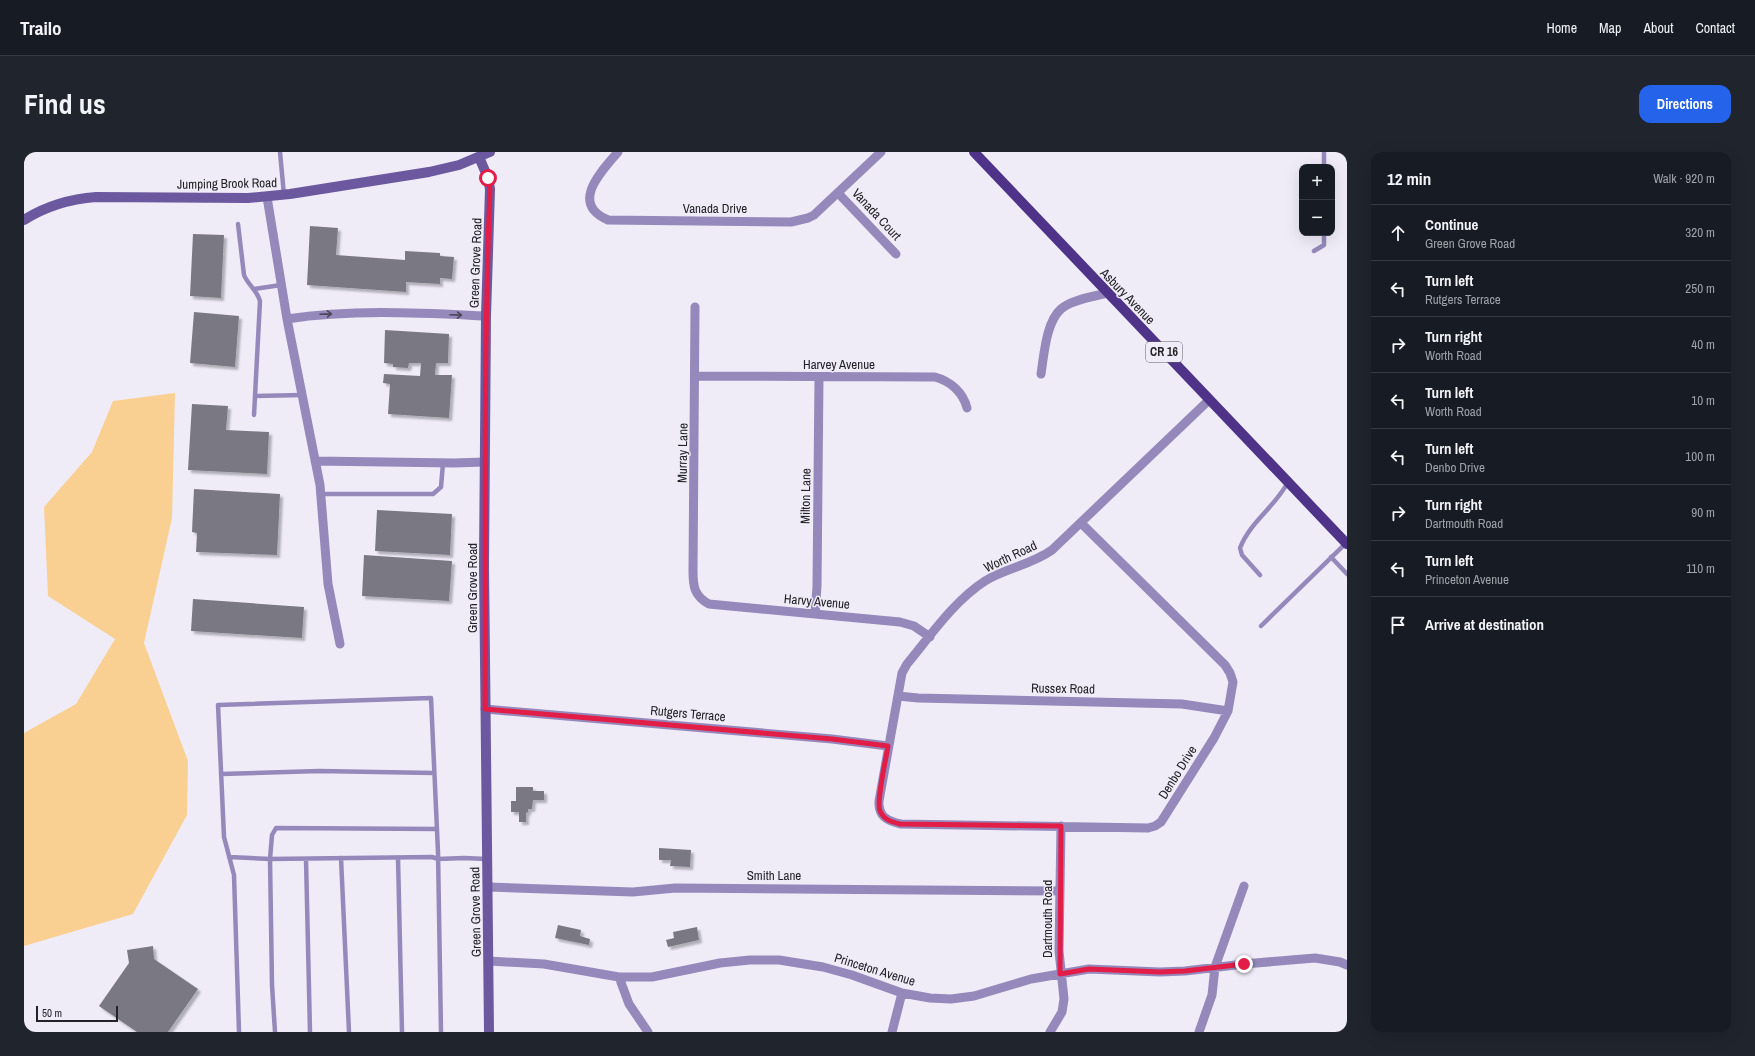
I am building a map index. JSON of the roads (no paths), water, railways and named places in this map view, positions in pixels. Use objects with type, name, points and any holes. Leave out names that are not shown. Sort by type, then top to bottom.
[{"type":"main road","name":"Asbury Avenue","points":[[974,152],[1346,544]]},
{"type":"street","points":[[479,157],[490,152]]},
{"type":"street","name":"Vanada Drive","points":[[618,152],[592,184],[590,193],[592,207],[597,213],[602,217],[614,221],[799,221],[814,215],[881,152]]},
{"type":"street","name":"Jumping Brook Road","points":[[24,220],[33,214],[58,204],[96,197],[267,197],[429,172],[459,165],[479,157]]},
{"type":"street","name":"Green Grove Road","points":[[479,157],[488,178],[490,189],[486,316],[485,462],[485,709],[489,1032]]},
{"type":"street","name":"Vanada Court","points":[[838,193],[896,254]]},
{"type":"street","points":[[267,197],[287,319],[303,395],[321,494],[328,584],[340,644]]},
{"type":"street","points":[[1041,374],[1049,328],[1060,309],[1072,302],[1108,293]]},
{"type":"street","name":"Murray Lane","points":[[695,307],[693,571],[695,592],[700,598]]},
{"type":"street","points":[[287,319],[319,314],[384,312],[486,316]]},
{"type":"street","name":"Harvey Avenue","points":[[695,376],[935,377],[943,379],[956,389],[967,408]]},
{"type":"street","name":"Milton Lane","points":[[815,614],[817,586],[819,377]]},
{"type":"street","name":"Worth Road","points":[[885,818],[880,813],[879,801],[902,673],[958,604],[974,590],[997,575],[1029,564],[1044,555],[1081,523],[1209,400]]},
{"type":"street","points":[[315,461],[443,463],[485,462]]},
{"type":"street","name":"Denbo Drive","points":[[885,818],[900,824],[1148,828],[1160,822],[1214,738],[1228,711],[1233,682],[1225,665],[1081,523]]},
{"type":"street","name":"Harvy Avenue","points":[[700,598],[709,604],[900,622],[914,626],[930,637]]},
{"type":"street","name":"Russex Road","points":[[898,696],[918,698],[1182,704],[1228,711]]},
{"type":"street","name":"Rutgers Terrace","points":[[485,709],[792,735],[888,746]]},
{"type":"street","name":"Dartmouth Road","points":[[1050,1032],[1062,1012],[1064,999],[1060,974],[1061,826]]},
{"type":"street","points":[[1199,1032],[1212,995],[1216,967],[1244,886]]},
{"type":"street","name":"Smith Lane","points":[[488,887],[633,892],[675,888],[1060,891]]},
{"type":"street","name":"Princeton Avenue","points":[[488,961],[544,964],[619,978],[652,977],[720,963],[750,960],[779,960],[823,967],[852,975],[902,993],[930,998],[962,998],[1031,979],[1089,969],[1160,972],[1185,971],[1315,958],[1340,962],[1347,965]]},
{"type":"street","points":[[619,978],[629,1004],[648,1032]]},
{"type":"street","points":[[892,1032],[902,993]]},
{"type":"lane","points":[[280,152],[284,195]]},
{"type":"lane","points":[[1324,152],[1324,164]]},
{"type":"lane","points":[[238,224],[244,275],[258,294],[260,301],[254,415]]},
{"type":"lane","points":[[1314,252],[1324,245],[1324,236]]},
{"type":"lane","points":[[254,289],[281,285]]},
{"type":"lane","points":[[255,396],[303,395]]},
{"type":"lane","points":[[321,494],[433,494],[442,487],[443,463]]},
{"type":"lane","points":[[1260,575],[1242,555],[1240,548],[1253,526],[1276,501],[1288,482]]},
{"type":"lane","points":[[1261,626],[1346,544]]},
{"type":"lane","points":[[1331,557],[1347,574]]},
{"type":"lane","points":[[239,1032],[234,875],[224,837],[218,705],[431,698],[438,859],[441,1032]]},
{"type":"lane","points":[[221,774],[319,772],[434,773]]},
{"type":"lane","points":[[275,1032],[272,985],[270,859],[272,835],[276,828],[437,829]]},
{"type":"lane","points":[[229,856],[270,859],[432,857],[438,859],[487,859]]},
{"type":"lane","points":[[340,858],[349,1032]]},
{"type":"lane","points":[[398,858],[402,1032]]},
{"type":"lane","points":[[306,859],[310,1032]]}]
